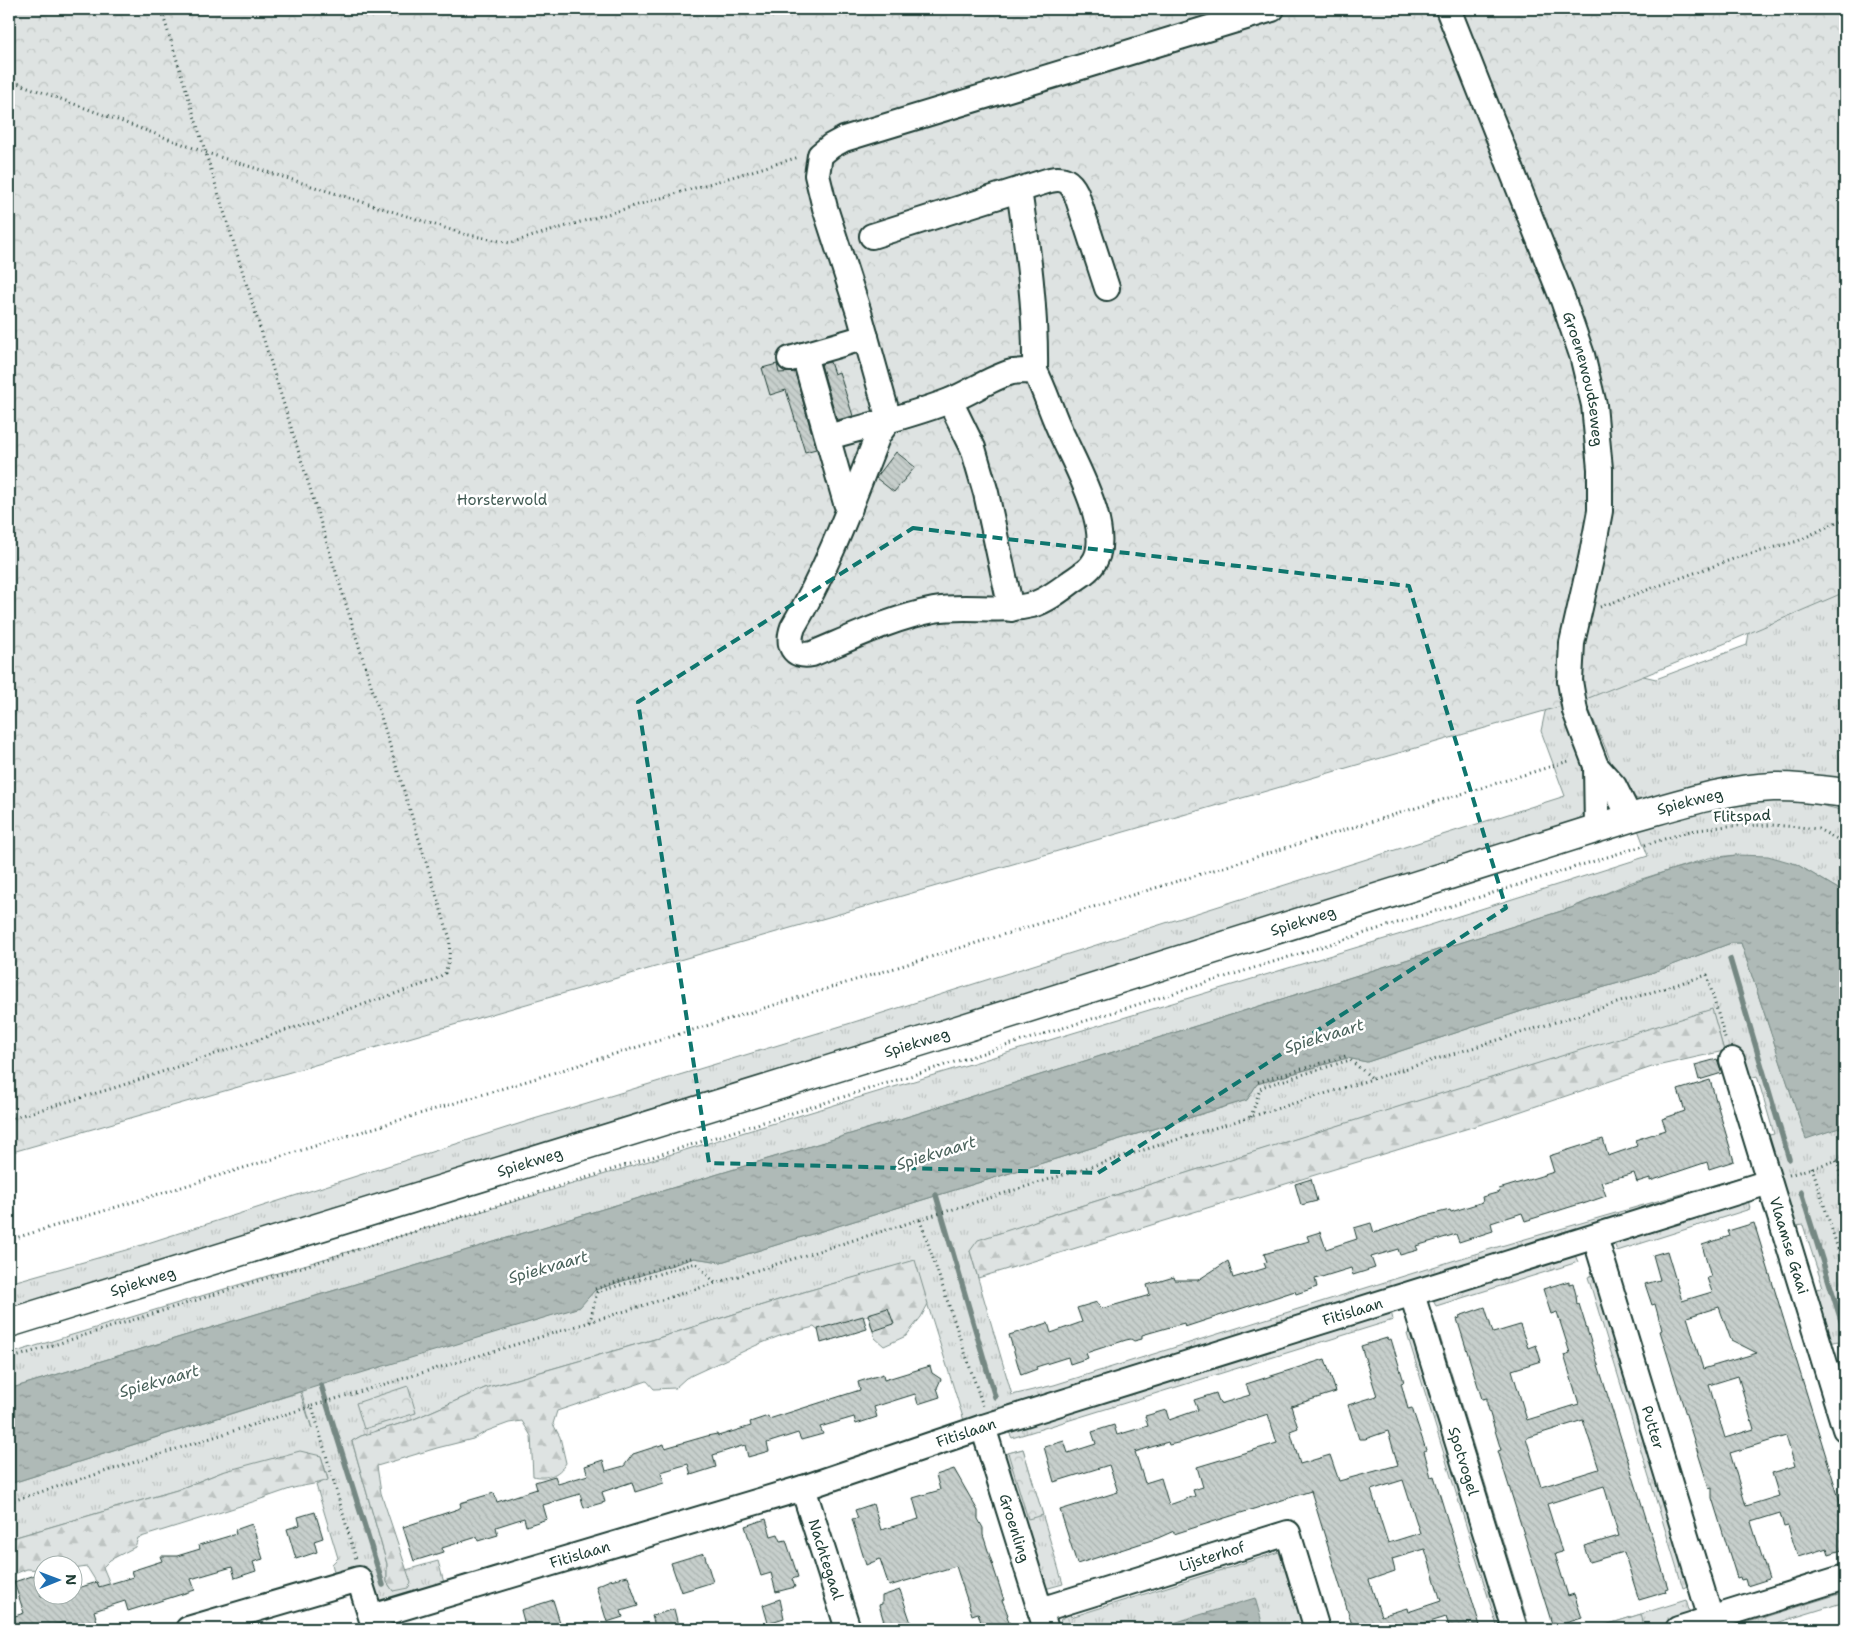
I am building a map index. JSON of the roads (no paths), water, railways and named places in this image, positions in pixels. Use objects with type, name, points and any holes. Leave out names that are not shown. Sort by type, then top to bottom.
[{"type":"main road","name":"Spiekweg","points":[[9,1323],[936,1036],[1630,818],[1720,793],[1745,789],[1773,786],[1802,787],[1840,795]]},
{"type":"street","points":[[1019,190],[1031,282],[1035,370],[1044,386],[1058,428],[1095,510],[1099,532],[1098,550],[1093,565],[1060,591],[1034,605],[1011,609],[946,608],[931,611],[914,615],[812,654],[802,656],[791,646],[790,636],[793,627],[822,574],[878,436],[889,420],[866,337],[825,208],[817,175],[820,156],[831,146],[844,139],[1272,9]]},
{"type":"street","name":"Groenewoudseweg","points":[[1448,9],[1563,300],[1582,355],[1594,405],[1600,468],[1600,511],[1572,643],[1570,680],[1575,711],[1594,760],[1614,786],[1630,818]]},
{"type":"street","points":[[872,236],[1060,178],[1071,183],[1076,193],[1107,288]]},
{"type":"street","points":[[850,508],[846,502],[828,438],[797,357],[866,337]]},
{"type":"street","points":[[828,438],[950,401],[1012,372],[1035,370]]},
{"type":"street","points":[[950,401],[973,448],[986,493],[1011,609]]},
{"type":"street","name":"Groenewoudseweg","points":[[1594,760],[1597,828]]},
{"type":"street","name":"Vlaamse Gaai","points":[[1732,1060],[1845,1429]]},
{"type":"street","name":"Fitislaan","points":[[188,1629],[359,1579],[373,1623],[803,1488],[986,1427],[1770,1182]]},
{"type":"street","name":"Putter","points":[[1595,1237],[1711,1619]]},
{"type":"street","name":"Spotvogel","points":[[1412,1294],[1515,1629]]},
{"type":"street","name":"Groenling","points":[[986,1427],[1043,1620]]},
{"type":"street","name":"Nachtegaal","points":[[803,1488],[848,1629]]},
{"type":"street","name":"Lijsterhof","points":[[1043,1620],[1288,1533],[1317,1629]]},
{"type":"street","points":[[1678,1629],[1845,1577]]},
{"type":"water","name":"Spiekvaart","points":[[1736,855],[1768,856],[1796,864],[1845,893],[1845,1126],[1806,1139],[1741,943],[1731,943],[1643,976],[1528,1009],[1367,1062],[1347,1058],[1257,1084],[1247,1100],[721,1262],[694,1258],[595,1290],[580,1307],[321,1385],[9,1484],[9,1389],[913,1115],[1571,908],[1673,869]]},
{"type":"water","points":[[1255,1598],[1264,1629],[1154,1629]]},
{"type":"waterway","points":[[1730,959],[1789,1159]]},
{"type":"waterway","points":[[1801,1192],[1845,1333]]},
{"type":"waterway","points":[[936,1195],[995,1397]]},
{"type":"waterway","points":[[321,1385],[383,1585]]},
{"type":"park label","name":"Horsterwold","points":[[502,500]]}]
